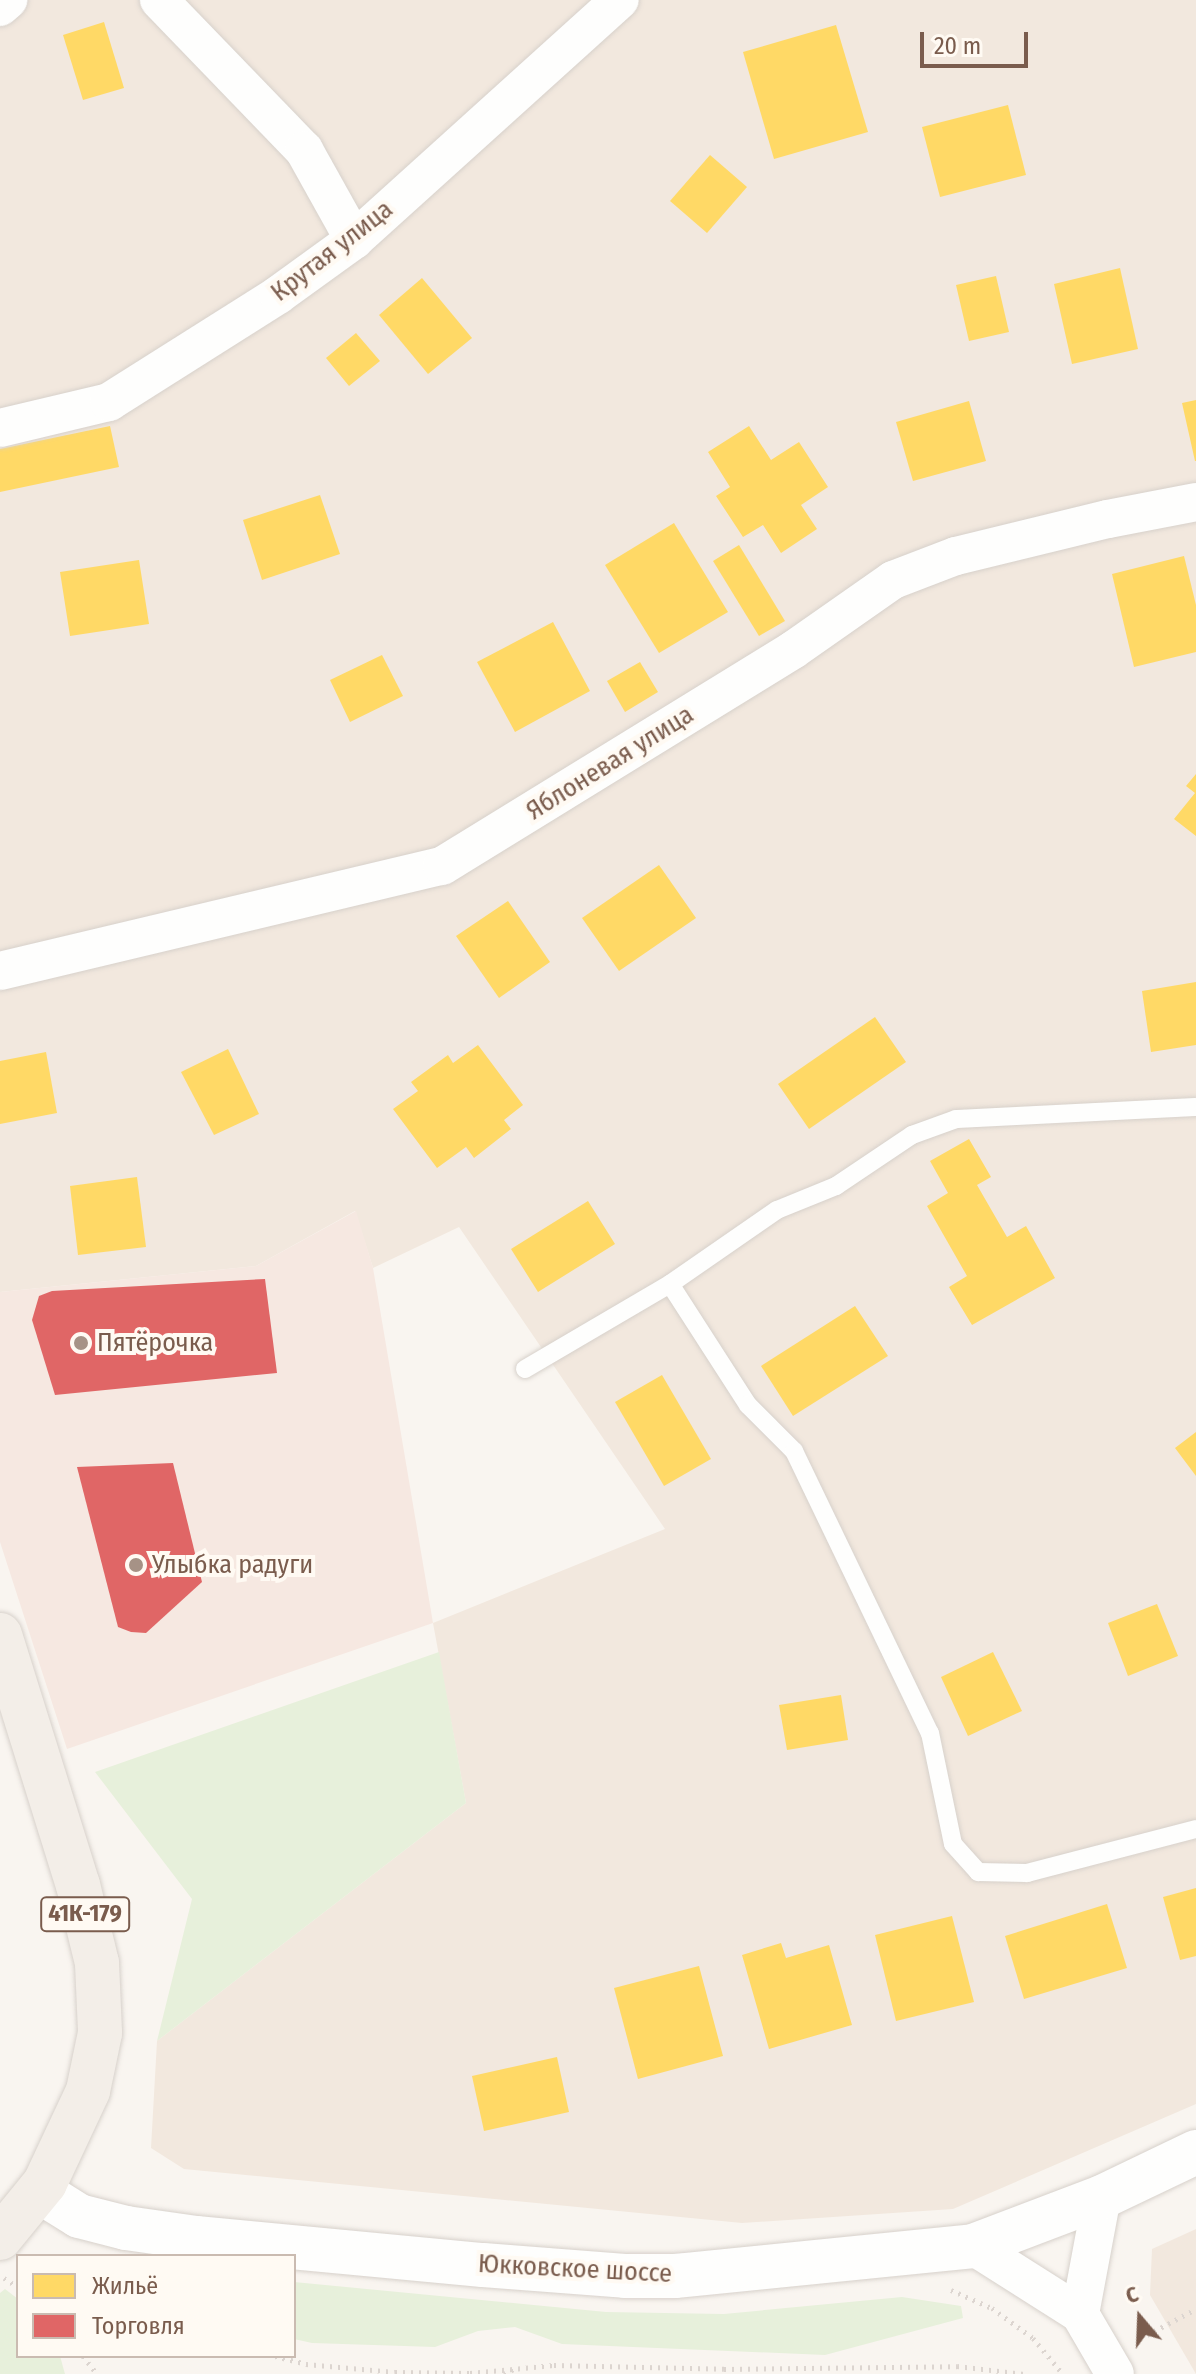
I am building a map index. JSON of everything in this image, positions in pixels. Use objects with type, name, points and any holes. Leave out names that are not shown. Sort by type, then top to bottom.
[{"type":"main road","name":"41К-179","points":[[0,1635],[78,1885],[97,1963],[100,2033],[88,2091],[39,2191]]},
{"type":"main road","name":"Юкковское шоссе","points":[[39,2191],[79,2216],[126,2228],[196,2238],[625,2276],[675,2276],[973,2246],[1102,2197],[1196,2152]]},
{"type":"main road","points":[[2,2258],[39,2191]]},
{"type":"street","points":[[0,7],[8,0]]},
{"type":"street","points":[[159,0],[304,150],[354,240]]},
{"type":"street","name":"Крутая улица","points":[[0,428],[109,402],[278,295],[354,240],[620,0]]},
{"type":"street","name":"Яблоневая улица","points":[[0,971],[442,866],[793,650],[893,580],[956,556],[1196,502]]},
{"type":"street","points":[[1080,2314],[1102,2197]]},
{"type":"street","points":[[973,2246],[1080,2314],[1115,2374]]},
{"type":"lane","points":[[525,1369],[670,1284],[777,1210],[836,1186],[912,1135],[956,1119],[1196,1107]]},
{"type":"lane","points":[[670,1284],[748,1405],[794,1451],[930,1733],[953,1844],[978,1872],[1027,1873],[1196,1829]]},
{"type":"path","points":[[2,2258],[16,2283]]},
{"type":"path","points":[[947,2288],[992,2308],[1033,2338],[1063,2374]]},
{"type":"path","points":[[1147,2335],[1196,2309]]},
{"type":"path","points":[[85,2358],[97,2374]]},
{"type":"path","points":[[283,2358],[306,2364],[395,2372],[470,2373],[519,2366],[724,2369],[957,2366],[1025,2374]]},
{"type":"path","points":[[504,2374],[519,2366]]},
{"type":"path","points":[[527,2374],[535,2366]]},
{"type":"shaded area","points":[[0,0],[1196,0],[1196,2104],[953,2209],[742,2223],[184,2169],[151,2148],[157,2041],[466,1803],[433,1623],[665,1529],[459,1227],[373,1268],[355,1211],[256,1266],[0,1292]]},
{"type":"shaded area","points":[[356,1211],[373,1268],[433,1623],[67,1749],[0,1542],[0,1292],[256,1266]]},
{"type":"shaded area","points":[[1196,2229],[1196,2374],[1150,2295],[1152,2249]]},
{"type":"green space","points":[[439,1652],[466,1803],[157,2041],[192,1899],[95,1772]]},
{"type":"green space","points":[[296,2282],[606,2312],[724,2314],[902,2297],[961,2306],[963,2318],[825,2355],[562,2344],[515,2327],[478,2331],[435,2347],[312,2343],[296,2339]]},
{"type":"green space","points":[[5,2289],[16,2297],[16,2358],[61,2358],[65,2374],[0,2374],[0,2293]]},
{"type":"building: Жильё","points":[[104,22],[124,88],[83,100],[63,35]]},
{"type":"building: Жильё","points":[[836,25],[868,132],[774,159],[743,52]]},
{"type":"building: Жильё","points":[[1008,105],[1026,175],[940,197],[922,127]]},
{"type":"building: Жильё","points":[[710,155],[747,187],[707,233],[670,201]]},
{"type":"building: Жильё","points":[[1120,268],[1138,349],[1072,364],[1054,284]]},
{"type":"building: Жильё","points":[[996,276],[1009,332],[969,341],[956,285]]},
{"type":"building: Жильё","points":[[422,278],[472,338],[428,374],[379,315]]},
{"type":"building: Жильё","points":[[356,333],[380,361],[349,386],[326,358]]},
{"type":"building: Жильё","points":[[1196,400],[1196,461],[1195,461],[1182,403]]},
{"type":"building: Жильё","points":[[969,401],[986,461],[913,481],[896,422]]},
{"type":"building: Жильё","points":[[110,426],[119,467],[0,492],[0,449]]},
{"type":"building: Жильё","points":[[749,426],[771,460],[799,442],[828,487],[801,505],[817,529],[781,553],[763,525],[743,537],[716,496],[730,487],[708,452]]},
{"type":"building: Жильё","points":[[320,495],[340,554],[262,580],[243,520]]},
{"type":"building: Жильё","points":[[674,523],[728,612],[659,653],[605,565]]},
{"type":"building: Жильё","points":[[739,545],[785,621],[759,636],[713,561]]},
{"type":"building: Жильё","points":[[1184,556],[1196,605],[1196,652],[1134,667],[1112,574]]},
{"type":"building: Жильё","points":[[139,560],[149,624],[70,636],[60,572]]},
{"type":"building: Жильё","points":[[553,622],[590,691],[515,732],[477,662]]},
{"type":"building: Жильё","points":[[382,655],[403,696],[350,722],[330,680]]},
{"type":"building: Жильё","points":[[640,662],[658,692],[625,712],[607,681]]},
{"type":"building: Жильё","points":[[1196,774],[1196,836],[1174,819],[1195,793],[1186,786]]},
{"type":"building: Жильё","points":[[659,865],[696,918],[619,971],[582,918]]},
{"type":"building: Жильё","points":[[508,901],[550,962],[499,998],[456,936]]},
{"type":"building: Жильё","points":[[1196,982],[1196,1045],[1151,1052],[1142,991]]},
{"type":"building: Жильё","points":[[875,1017],[906,1062],[809,1129],[778,1084]]},
{"type":"building: Жильё","points":[[478,1045],[523,1105],[504,1120],[511,1129],[474,1158],[466,1147],[437,1168],[393,1109],[418,1091],[411,1082],[448,1055],[453,1063]]},
{"type":"building: Жильё","points":[[228,1049],[259,1114],[214,1135],[181,1072]]},
{"type":"building: Жильё","points":[[46,1052],[57,1113],[0,1124],[0,1061]]},
{"type":"building: Жильё","points":[[969,1139],[991,1177],[977,1185],[1007,1237],[1026,1226],[1055,1278],[972,1325],[949,1287],[967,1276],[927,1206],[948,1193],[930,1161]]},
{"type":"building: Жильё","points":[[137,1177],[146,1247],[78,1255],[70,1186]]},
{"type":"building: Жильё","points":[[588,1201],[615,1244],[538,1292],[511,1249]]},
{"type":"building: Жильё","points":[[855,1306],[888,1356],[793,1416],[761,1366]]},
{"type":"building: Жильё","points":[[662,1375],[711,1459],[664,1486],[615,1402]]},
{"type":"building: Жильё","points":[[1196,1432],[1196,1476],[1175,1448]]},
{"type":"building: Жильё","points":[[1157,1604],[1178,1656],[1128,1676],[1108,1623]]},
{"type":"building: Жильё","points":[[993,1652],[1022,1711],[968,1736],[941,1677]]},
{"type":"building: Жильё","points":[[841,1695],[848,1740],[787,1750],[779,1705]]},
{"type":"building: Жильё","points":[[1196,1888],[1196,1956],[1180,1960],[1163,1897]]},
{"type":"building: Жильё","points":[[1107,1904],[1127,1968],[1024,1999],[1005,1936]]},
{"type":"building: Жильё","points":[[952,1916],[974,2002],[896,2021],[875,1935]]},
{"type":"building: Жильё","points":[[781,1943],[786,1958],[829,1945],[852,2025],[769,2049],[742,1955]]},
{"type":"building: Жильё","points":[[699,1966],[723,2056],[638,2079],[614,1988]]},
{"type":"building: Жильё","points":[[557,2057],[569,2112],[484,2131],[472,2076]]},
{"type":"building: Торговля","points":[[265,1279],[277,1373],[55,1395],[32,1320],[39,1296],[52,1291]]},
{"type":"building: Торговля","points":[[173,1463],[202,1582],[146,1633],[131,1632],[118,1627],[77,1467]]},
{"type":"place","name":"Пятёрочка","points":[[81,1343]]},
{"type":"place","name":"Улыбка радуги","points":[[136,1565]]}]
